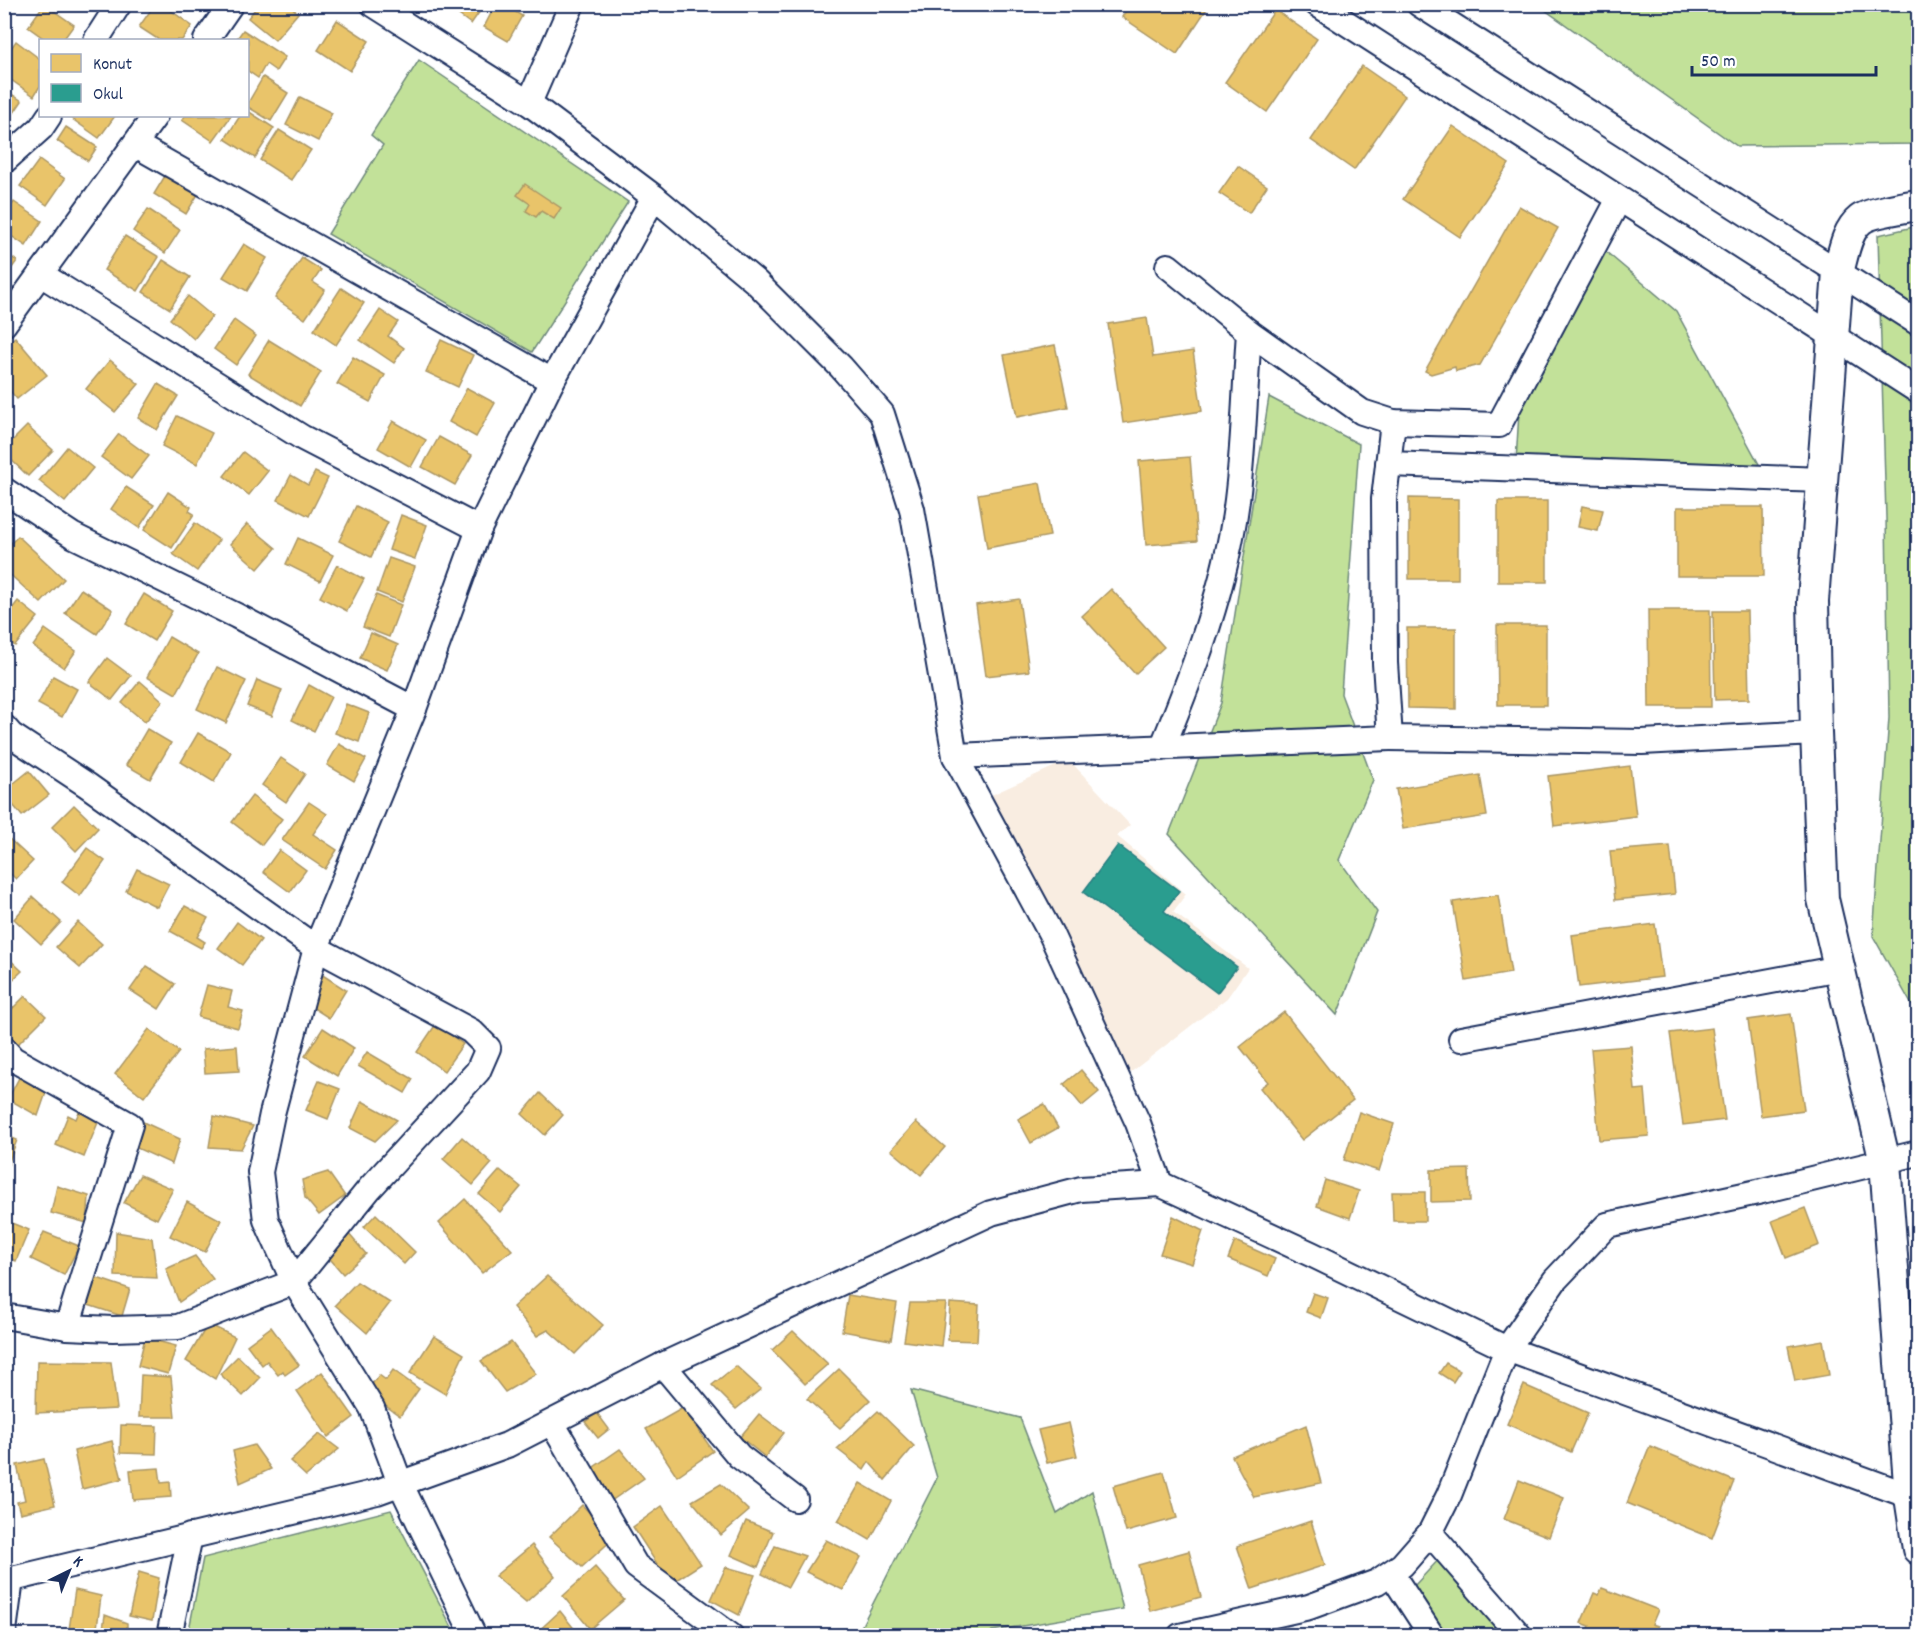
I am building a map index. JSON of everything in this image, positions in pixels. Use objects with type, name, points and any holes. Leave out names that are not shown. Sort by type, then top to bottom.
[{"type":"street","points":[[97,39],[119,4]]},
{"type":"street","points":[[207,39],[231,4]]},
{"type":"street","points":[[373,4],[529,103],[654,197],[756,282],[841,368],[882,414],[912,509],[955,756],[1051,934],[1138,1123],[1160,1184]]},
{"type":"street","points":[[529,103],[572,4]]},
{"type":"street","points":[[1317,4],[1918,390]]},
{"type":"street","points":[[1419,4],[1918,323]]},
{"type":"street","points":[[4,161],[41,128],[48,117]]},
{"type":"street","points":[[4,324],[42,275],[154,117]]},
{"type":"street","points":[[136,145],[552,381]]},
{"type":"street","points":[[474,1635],[400,1483],[372,1408],[294,1282],[266,1220],[260,1172],[272,1114],[316,948],[414,709],[479,529],[552,381],[654,197]]},
{"type":"street","points":[[1168,266],[1249,332],[1362,412],[1393,422],[1499,425],[1619,199]]},
{"type":"street","points":[[1918,205],[1860,220],[1848,238],[1838,272],[1813,601],[1823,898],[1885,1162],[1918,1549]]},
{"type":"street","points":[[42,275],[303,438],[479,529]]},
{"type":"street","points":[[1162,748],[1202,645],[1228,548],[1237,500],[1249,332]]},
{"type":"street","points":[[1390,738],[1385,663],[1384,499],[1393,422]]},
{"type":"street","points":[[1388,464],[1822,480]]},
{"type":"street","points":[[4,490],[72,535],[237,616],[414,709]]},
{"type":"street","points":[[4,727],[11,735],[87,785],[316,948],[471,1031],[488,1048],[478,1071],[370,1188],[294,1282],[178,1327],[113,1329],[67,1327],[4,1316]]},
{"type":"street","points":[[955,756],[1390,738],[1642,742],[1816,734]]},
{"type":"street","points":[[1461,1039],[1840,968]]},
{"type":"street","points":[[4,1049],[14,1059],[130,1125],[67,1327]]},
{"type":"street","points":[[1180,1635],[1309,1607],[1377,1582],[1402,1565],[1430,1533],[1449,1495],[1507,1349],[1555,1280],[1607,1225],[1918,1153]]},
{"type":"street","points":[[4,1631],[8,1580],[376,1492],[507,1445],[663,1365],[991,1213],[1081,1189],[1160,1184],[1507,1349],[1914,1498]]},
{"type":"street","points":[[663,1365],[739,1456],[795,1499]]},
{"type":"street","points":[[552,1423],[636,1566],[731,1635]]},
{"type":"street","points":[[1430,1533],[1520,1635]]},
{"type":"street","points":[[169,1635],[190,1536]]},
{"type":"street","points":[[1391,1573],[1432,1635]]},
{"type":"shaded area","points":[[1069,760],[1130,825],[1117,836],[1186,894],[1173,912],[1248,968],[1227,998],[1126,1076],[987,797]]},
{"type":"green space","points":[[1538,5],[1918,5],[1918,144],[1737,146]]},
{"type":"green space","points":[[419,60],[628,202],[532,352],[328,234],[383,145],[371,135]]},
{"type":"green space","points":[[1918,226],[1918,1016],[1873,936],[1889,718],[1878,235]]},
{"type":"green space","points":[[1605,251],[1676,311],[1760,466],[1516,462],[1520,395]]},
{"type":"green space","points":[[1269,397],[1359,444],[1341,694],[1373,780],[1339,860],[1377,912],[1337,1015],[1169,834],[1221,703]]},
{"type":"green space","points":[[911,1390],[1020,1418],[1057,1514],[1092,1491],[1123,1609],[992,1631],[988,1635],[857,1635],[937,1478]]},
{"type":"green space","points":[[391,1510],[456,1635],[188,1635],[203,1558]]},
{"type":"green space","points":[[1441,1557],[1509,1635],[1445,1635],[1414,1586]]},
{"type":"building: Konut","points":[[44,4],[74,25],[64,39],[45,39],[28,27]]},
{"type":"building: Konut","points":[[155,4],[162,4],[192,26],[183,39],[157,39],[139,27]]},
{"type":"building: Konut","points":[[259,4],[288,4],[298,13],[275,40],[248,18]]},
{"type":"building: Konut","points":[[444,4],[485,4],[471,24]]},
{"type":"building: Konut","points":[[496,4],[503,4],[522,16],[508,41],[484,27]]},
{"type":"building: Konut","points":[[1130,4],[1210,4],[1177,54],[1122,17]]},
{"type":"building: Konut","points":[[1275,10],[1317,39],[1267,112],[1225,82]]},
{"type":"building: Konut","points":[[337,20],[369,41],[350,71],[318,50]]},
{"type":"building: Konut","points":[[243,30],[285,57],[276,71],[266,64],[258,78],[249,72],[249,39],[237,39]]},
{"type":"building: Konut","points":[[16,41],[39,58],[39,88],[34,96],[4,75],[4,58]]},
{"type":"building: Konut","points":[[1362,66],[1405,96],[1354,170],[1311,140]]},
{"type":"building: Konut","points":[[263,77],[288,93],[271,121],[249,108],[249,101]]},
{"type":"building: Konut","points":[[4,89],[22,101],[7,123],[4,122]]},
{"type":"building: Konut","points":[[300,97],[332,113],[318,141],[286,125]]},
{"type":"building: Konut","points":[[249,112],[274,128],[255,158],[225,139],[239,117],[249,117]]},
{"type":"building: Konut","points":[[69,117],[114,117],[99,138]]},
{"type":"building: Konut","points":[[184,117],[230,117],[213,141],[182,120]]},
{"type":"building: Konut","points":[[1453,126],[1509,164],[1460,237],[1403,199]]},
{"type":"building: Konut","points":[[66,127],[97,147],[88,161],[57,141]]},
{"type":"building: Konut","points":[[279,130],[311,150],[291,180],[260,160]]},
{"type":"building: Konut","points":[[39,160],[65,179],[47,205],[20,186]]},
{"type":"building: Konut","points":[[1238,166],[1267,186],[1249,213],[1219,193]]},
{"type":"building: Konut","points":[[168,171],[200,191],[186,214],[154,194]]},
{"type":"building: Konut","points":[[525,184],[561,208],[554,219],[541,211],[536,217],[526,211],[530,204],[517,195]]},
{"type":"building: Konut","points":[[14,202],[42,221],[26,246],[4,231],[4,216]]},
{"type":"building: Konut","points":[[1519,206],[1558,228],[1480,365],[1456,371],[1455,367],[1431,374],[1425,371]]},
{"type":"building: Konut","points":[[148,209],[180,230],[165,253],[133,231]]},
{"type":"building: Konut","points":[[125,236],[159,257],[138,291],[104,270]]},
{"type":"building: Konut","points":[[244,244],[267,258],[247,291],[223,277]]},
{"type":"building: Konut","points":[[4,252],[17,261],[4,279]]},
{"type":"building: Konut","points":[[302,258],[321,270],[313,282],[325,290],[305,319],[275,298]]},
{"type":"building: Konut","points":[[163,260],[190,277],[170,309],[143,292]]},
{"type":"building: Konut","points":[[341,288],[364,303],[336,345],[314,330]]},
{"type":"building: Konut","points":[[188,296],[212,316],[194,339],[170,319]]},
{"type":"building: Konut","points":[[380,310],[398,322],[388,336],[404,348],[394,363],[360,340]]},
{"type":"building: Konut","points":[[1147,318],[1153,357],[1193,351],[1202,411],[1123,423],[1108,324]]},
{"type":"building: Konut","points":[[234,320],[256,336],[236,365],[214,349]]},
{"type":"building: Konut","points":[[15,337],[47,375],[17,399],[4,384],[4,346]]},
{"type":"building: Konut","points":[[269,340],[321,372],[300,406],[248,374]]},
{"type":"building: Konut","points":[[441,340],[473,355],[458,387],[426,372]]},
{"type":"building: Konut","points":[[1055,345],[1068,407],[1017,417],[1004,355]]},
{"type":"building: Konut","points":[[353,357],[385,375],[370,402],[337,384]]},
{"type":"building: Konut","points":[[110,360],[139,384],[115,412],[86,389]]},
{"type":"building: Konut","points":[[158,384],[178,396],[157,430],[138,418]]},
{"type":"building: Konut","points":[[467,388],[495,403],[476,437],[449,422]]},
{"type":"building: Konut","points":[[177,416],[212,433],[197,464],[162,446]]},
{"type":"building: Konut","points":[[393,421],[426,440],[411,467],[378,448]]},
{"type":"building: Konut","points":[[27,426],[53,450],[28,476],[4,453],[4,449]]},
{"type":"building: Konut","points":[[119,434],[149,456],[131,479],[101,457]]},
{"type":"building: Konut","points":[[439,437],[472,455],[455,485],[422,467]]},
{"type":"building: Konut","points":[[67,447],[93,468],[65,502],[39,481]]},
{"type":"building: Konut","points":[[243,452],[268,471],[249,495],[224,476]]},
{"type":"building: Konut","points":[[1190,457],[1197,541],[1146,545],[1139,461]]},
{"type":"building: Konut","points":[[315,472],[328,478],[309,516],[278,500],[291,475],[308,485]]},
{"type":"building: Konut","points":[[1040,483],[1050,536],[987,548],[978,494]]},
{"type":"building: Konut","points":[[126,487],[154,505],[139,528],[111,509]]},
{"type":"building: Konut","points":[[168,492],[191,507],[189,511],[194,514],[172,548],[144,530]]},
{"type":"building: Konut","points":[[1409,498],[1458,499],[1458,579],[1409,579]]},
{"type":"building: Konut","points":[[1498,501],[1547,501],[1547,582],[1498,582]]},
{"type":"building: Konut","points":[[356,506],[388,522],[371,557],[339,541]]},
{"type":"building: Konut","points":[[1582,506],[1603,510],[1598,531],[1578,527]]},
{"type":"building: Konut","points":[[1677,507],[1763,507],[1764,576],[1677,576]]},
{"type":"building: Konut","points":[[401,515],[427,525],[415,559],[389,550]]},
{"type":"building: Konut","points":[[195,523],[219,540],[197,571],[173,554]]},
{"type":"building: Konut","points":[[247,524],[276,548],[258,569],[230,544]]},
{"type":"building: Konut","points":[[18,536],[64,579],[41,603],[4,569],[4,550]]},
{"type":"building: Konut","points":[[298,538],[333,555],[320,581],[286,564]]},
{"type":"building: Konut","points":[[389,558],[415,567],[402,602],[377,592]]},
{"type":"building: Konut","points":[[337,565],[364,579],[347,611],[320,597]]},
{"type":"building: Konut","points":[[81,589],[113,610],[97,634],[65,613]]},
{"type":"building: Konut","points":[[1111,589],[1164,647],[1135,674],[1082,616]]},
{"type":"building: Konut","points":[[144,594],[172,611],[154,641],[126,624]]},
{"type":"building: Konut","points":[[376,595],[401,605],[389,637],[363,627]]},
{"type":"building: Konut","points":[[1019,599],[1029,671],[986,676],[976,605]]},
{"type":"building: Konut","points":[[18,601],[38,617],[15,646],[4,638],[4,619]]},
{"type":"building: Konut","points":[[1648,610],[1710,610],[1711,707],[1649,707]]},
{"type":"building: Konut","points":[[1713,611],[1747,611],[1749,699],[1715,700]]},
{"type":"building: Konut","points":[[1497,625],[1546,625],[1546,705],[1498,705]]},
{"type":"building: Konut","points":[[1407,628],[1456,628],[1456,709],[1408,708]]},
{"type":"building: Konut","points":[[45,629],[76,651],[64,668],[33,646]]},
{"type":"building: Konut","points":[[371,633],[398,645],[387,670],[360,658]]},
{"type":"building: Konut","points":[[169,637],[198,654],[176,694],[147,677]]},
{"type":"building: Konut","points":[[107,658],[131,676],[112,700],[89,682]]},
{"type":"building: Konut","points":[[217,667],[246,681],[226,723],[197,709]]},
{"type":"building: Konut","points":[[53,676],[77,689],[62,717],[38,704]]},
{"type":"building: Konut","points":[[257,680],[282,690],[272,716],[247,706]]},
{"type":"building: Konut","points":[[140,681],[163,701],[145,722],[122,703]]},
{"type":"building: Konut","points":[[309,685],[331,697],[314,731],[292,720]]},
{"type":"building: Konut","points":[[346,704],[369,713],[359,742],[335,733]]},
{"type":"building: Konut","points":[[147,729],[171,743],[150,779],[126,765]]},
{"type":"building: Konut","points":[[198,733],[231,752],[214,782],[181,762]]},
{"type":"building: Konut","points":[[339,744],[366,759],[354,781],[327,765]]},
{"type":"building: Konut","points":[[281,758],[305,774],[286,802],[262,785]]},
{"type":"building: Konut","points":[[1630,766],[1636,816],[1554,826],[1548,776]]},
{"type":"building: Konut","points":[[29,771],[49,795],[22,816],[4,791]]},
{"type":"building: Konut","points":[[1480,775],[1487,816],[1403,829],[1396,789]]},
{"type":"building: Konut","points":[[252,796],[282,819],[262,845],[232,822]]},
{"type":"building: Konut","points":[[309,802],[327,814],[313,834],[337,850],[325,869],[282,840]]},
{"type":"building: Konut","points":[[74,805],[98,828],[76,851],[52,827]]},
{"type":"building: Konut","points":[[5,835],[33,861],[16,879],[4,868]]},
{"type":"building: Konut","points":[[1670,846],[1675,894],[1615,900],[1610,851]]},
{"type":"building: Konut","points":[[87,848],[105,861],[80,896],[62,882]]},
{"type":"building: Konut","points":[[279,850],[306,870],[290,892],[263,872]]},
{"type":"building: Konut","points":[[137,869],[169,884],[157,907],[126,891]]},
{"type":"building: Konut","points":[[1498,895],[1511,973],[1466,981],[1453,902]]},
{"type":"building: Konut","points":[[33,897],[61,922],[41,944],[14,919]]},
{"type":"building: Konut","points":[[185,906],[208,918],[197,937],[205,942],[201,948],[170,931]]},
{"type":"building: Konut","points":[[78,922],[102,944],[80,968],[56,947]]},
{"type":"building: Konut","points":[[237,922],[261,940],[242,965],[218,948]]},
{"type":"building: Konut","points":[[1655,924],[1662,977],[1579,987],[1572,935]]},
{"type":"building: Konut","points":[[4,954],[22,971],[4,988]]},
{"type":"building: Konut","points":[[147,966],[175,984],[159,1009],[130,990]]},
{"type":"building: Konut","points":[[321,974],[346,990],[329,1018],[304,1002]]},
{"type":"building: Konut","points":[[207,985],[232,991],[228,1007],[243,1011],[238,1028],[198,1017]]},
{"type":"building: Konut","points":[[25,996],[46,1016],[18,1044],[4,1031],[4,1017]]},
{"type":"building: Konut","points":[[1284,1012],[1353,1100],[1302,1140],[1260,1088],[1268,1082],[1240,1047]]},
{"type":"building: Konut","points":[[1791,1014],[1804,1110],[1761,1116],[1748,1020]]},
{"type":"building: Konut","points":[[436,1024],[463,1044],[444,1071],[417,1052]]},
{"type":"building: Konut","points":[[323,1028],[354,1048],[337,1076],[305,1056]]},
{"type":"building: Konut","points":[[1712,1028],[1725,1120],[1683,1125],[1670,1033]]},
{"type":"building: Konut","points":[[149,1029],[179,1052],[144,1097],[115,1074]]},
{"type":"building: Konut","points":[[237,1046],[239,1071],[205,1073],[203,1049]]},
{"type":"building: Konut","points":[[1631,1046],[1635,1090],[1645,1089],[1649,1136],[1599,1140],[1591,1049]]},
{"type":"building: Konut","points":[[367,1052],[413,1079],[405,1093],[358,1066]]},
{"type":"building: Konut","points":[[1081,1070],[1099,1092],[1082,1106],[1064,1084]]},
{"type":"building: Konut","points":[[21,1074],[48,1087],[38,1116],[8,1099]]},
{"type":"building: Konut","points":[[319,1081],[340,1089],[328,1119],[306,1110]]},
{"type":"building: Konut","points":[[540,1093],[563,1115],[545,1135],[522,1114]]},
{"type":"building: Konut","points":[[362,1101],[397,1120],[375,1141],[350,1128]]},
{"type":"building: Konut","points":[[1044,1104],[1058,1128],[1031,1143],[1018,1119]]},
{"type":"building: Konut","points":[[79,1112],[99,1120],[84,1157],[56,1145],[68,1115],[76,1119]]},
{"type":"building: Konut","points":[[1359,1112],[1394,1124],[1379,1171],[1344,1160]]},
{"type":"building: Konut","points":[[214,1116],[253,1126],[241,1149],[209,1147]]},
{"type":"building: Konut","points":[[143,1122],[180,1139],[172,1164],[130,1145]]},
{"type":"building: Konut","points":[[916,1122],[945,1147],[921,1175],[891,1150]]},
{"type":"building: Konut","points":[[4,1135],[17,1140],[4,1175]]},
{"type":"building: Konut","points":[[462,1137],[492,1163],[473,1185],[443,1159]]},
{"type":"building: Konut","points":[[1469,1169],[1470,1201],[1431,1202],[1431,1170]]},
{"type":"building: Konut","points":[[500,1170],[521,1187],[500,1212],[479,1194]]},
{"type":"building: Konut","points":[[328,1172],[345,1196],[319,1215],[305,1198],[302,1180]]},
{"type":"building: Konut","points":[[140,1175],[173,1189],[157,1219],[124,1203]]},
{"type":"building: Konut","points":[[1325,1180],[1359,1191],[1350,1218],[1317,1206]]},
{"type":"building: Konut","points":[[57,1186],[89,1196],[87,1223],[51,1213]]},
{"type":"building: Konut","points":[[1392,1192],[1425,1192],[1425,1221],[1393,1221]]},
{"type":"building: Konut","points":[[465,1199],[512,1250],[482,1273],[439,1223]]},
{"type":"building: Konut","points":[[187,1202],[221,1220],[205,1252],[170,1236]]},
{"type":"building: Konut","points":[[1805,1208],[1819,1245],[1786,1258],[1772,1221]]},
{"type":"building: Konut","points":[[376,1214],[415,1252],[404,1264],[364,1227]]},
{"type":"building: Konut","points":[[1173,1216],[1203,1231],[1192,1264],[1160,1254]]},
{"type":"building: Konut","points":[[4,1220],[29,1230],[16,1261],[4,1256]]},
{"type":"building: Konut","points":[[44,1232],[79,1246],[64,1275],[31,1259]]},
{"type":"building: Konut","points":[[116,1232],[152,1238],[157,1278],[115,1276]]},
{"type":"building: Konut","points":[[348,1233],[366,1254],[343,1274],[325,1253]]},
{"type":"building: Konut","points":[[1235,1241],[1275,1259],[1268,1276],[1228,1259]]},
{"type":"building: Konut","points":[[195,1256],[213,1279],[179,1302],[166,1269]]},
{"type":"building: Konut","points":[[91,1276],[130,1289],[122,1316],[82,1303]]},
{"type":"building: Konut","points":[[547,1276],[603,1325],[575,1354],[548,1330],[537,1336],[513,1307]]},
{"type":"building: Konut","points":[[357,1282],[390,1303],[367,1333],[335,1305]]},
{"type":"building: Konut","points":[[1313,1293],[1328,1298],[1321,1318],[1306,1312]]},
{"type":"building: Konut","points":[[848,1295],[897,1303],[891,1340],[842,1331]]},
{"type":"building: Konut","points":[[910,1303],[946,1303],[941,1346],[904,1341]]},
{"type":"building: Konut","points":[[950,1303],[979,1305],[977,1341],[948,1340]]},
{"type":"building: Konut","points":[[208,1324],[235,1337],[215,1379],[186,1361]]},
{"type":"building: Konut","points":[[271,1327],[299,1365],[285,1375],[283,1371],[278,1375],[267,1361],[262,1365],[247,1345]]},
{"type":"building: Konut","points":[[793,1331],[828,1364],[805,1384],[772,1350]]},
{"type":"building: Konut","points":[[434,1336],[464,1354],[445,1394],[410,1373]]},
{"type":"building: Konut","points":[[145,1338],[176,1346],[168,1374],[138,1366]]},
{"type":"building: Konut","points":[[1823,1340],[1829,1375],[1795,1381],[1788,1346]]},
{"type":"building: Konut","points":[[511,1342],[536,1374],[505,1392],[481,1361]]},
{"type":"building: Konut","points":[[238,1356],[260,1378],[243,1396],[220,1374]]},
{"type":"building: Konut","points":[[37,1361],[111,1362],[117,1409],[36,1413]]},
{"type":"building: Konut","points":[[1446,1363],[1460,1371],[1453,1382],[1439,1373]]},
{"type":"building: Konut","points":[[736,1366],[761,1389],[736,1409],[712,1385]]},
{"type":"building: Konut","points":[[839,1369],[870,1400],[840,1428],[807,1399]]},
{"type":"building: Konut","points":[[393,1370],[419,1389],[400,1416],[366,1392],[379,1375],[386,1380]]},
{"type":"building: Konut","points":[[322,1372],[354,1417],[328,1437],[297,1391]]},
{"type":"building: Konut","points":[[141,1375],[171,1377],[175,1417],[139,1417]]},
{"type":"building: Konut","points":[[1524,1385],[1588,1413],[1571,1452],[1507,1424]]},
{"type":"building: Konut","points":[[683,1408],[713,1451],[677,1476],[646,1429]]},
{"type":"building: Konut","points":[[878,1411],[914,1446],[885,1480],[869,1462],[864,1470],[837,1449]]},
{"type":"building: Konut","points":[[597,1413],[609,1429],[598,1438],[585,1422]]},
{"type":"building: Konut","points":[[759,1414],[784,1433],[765,1457],[740,1437]]},
{"type":"building: Konut","points":[[1069,1423],[1077,1456],[1047,1463],[1038,1430]]},
{"type":"building: Konut","points":[[121,1425],[157,1426],[156,1454],[120,1453]]},
{"type":"building: Konut","points":[[1306,1425],[1321,1483],[1254,1497],[1232,1456]]},
{"type":"building: Konut","points":[[319,1434],[339,1449],[306,1476],[290,1461]]},
{"type":"building: Konut","points":[[112,1441],[122,1479],[82,1489],[74,1451]]},
{"type":"building: Konut","points":[[254,1445],[271,1469],[240,1483],[233,1451]]},
{"type":"building: Konut","points":[[1650,1446],[1734,1481],[1712,1538],[1627,1503]]},
{"type":"building: Konut","points":[[620,1449],[644,1478],[611,1501],[591,1469]]},
{"type":"building: Konut","points":[[44,1459],[55,1505],[20,1513],[17,1502],[25,1500],[17,1465]]},
{"type":"building: Konut","points":[[159,1468],[161,1483],[170,1482],[171,1497],[133,1500],[130,1470]]},
{"type":"building: Konut","points":[[1164,1472],[1177,1518],[1126,1532],[1113,1486]]},
{"type":"building: Konut","points":[[1519,1480],[1564,1498],[1549,1537],[1504,1519]]},
{"type":"building: Konut","points":[[860,1483],[891,1501],[870,1540],[838,1521]]},
{"type":"building: Konut","points":[[721,1484],[749,1511],[721,1535],[692,1501]]},
{"type":"building: Konut","points":[[582,1505],[614,1538],[582,1567],[549,1537]]},
{"type":"building: Konut","points":[[662,1506],[701,1564],[670,1584],[633,1527]]},
{"type":"building: Konut","points":[[746,1521],[773,1532],[758,1567],[731,1555]]},
{"type":"building: Konut","points":[[1311,1521],[1325,1565],[1252,1589],[1237,1546]]},
{"type":"building: Konut","points":[[826,1540],[861,1557],[843,1590],[806,1572]]},
{"type":"building: Konut","points":[[532,1545],[555,1576],[526,1602],[495,1576]]},
{"type":"building: Konut","points":[[775,1546],[805,1556],[788,1587],[762,1574]]},
{"type":"building: Konut","points":[[1189,1551],[1201,1597],[1150,1611],[1138,1565]]},
{"type":"building: Konut","points":[[595,1567],[624,1600],[590,1629],[563,1596]]},
{"type":"building: Konut","points":[[726,1567],[755,1575],[739,1615],[711,1600]]},
{"type":"building: Konut","points":[[139,1572],[159,1578],[152,1621],[129,1616]]},
{"type":"building: Konut","points":[[1602,1588],[1658,1610],[1652,1624],[1658,1626],[1654,1636],[1586,1636],[1590,1626],[1581,1623],[1594,1593],[1599,1595]]},
{"type":"building: Konut","points":[[75,1590],[101,1596],[96,1636],[68,1636]]},
{"type":"building: Konut","points":[[560,1611],[580,1636],[534,1635]]},
{"type":"building: Konut","points":[[105,1615],[127,1623],[127,1636],[102,1636]]},
{"type":"building: Okul","points":[[1118,845],[1179,891],[1164,911],[1237,967],[1217,993],[1083,892]]}]
